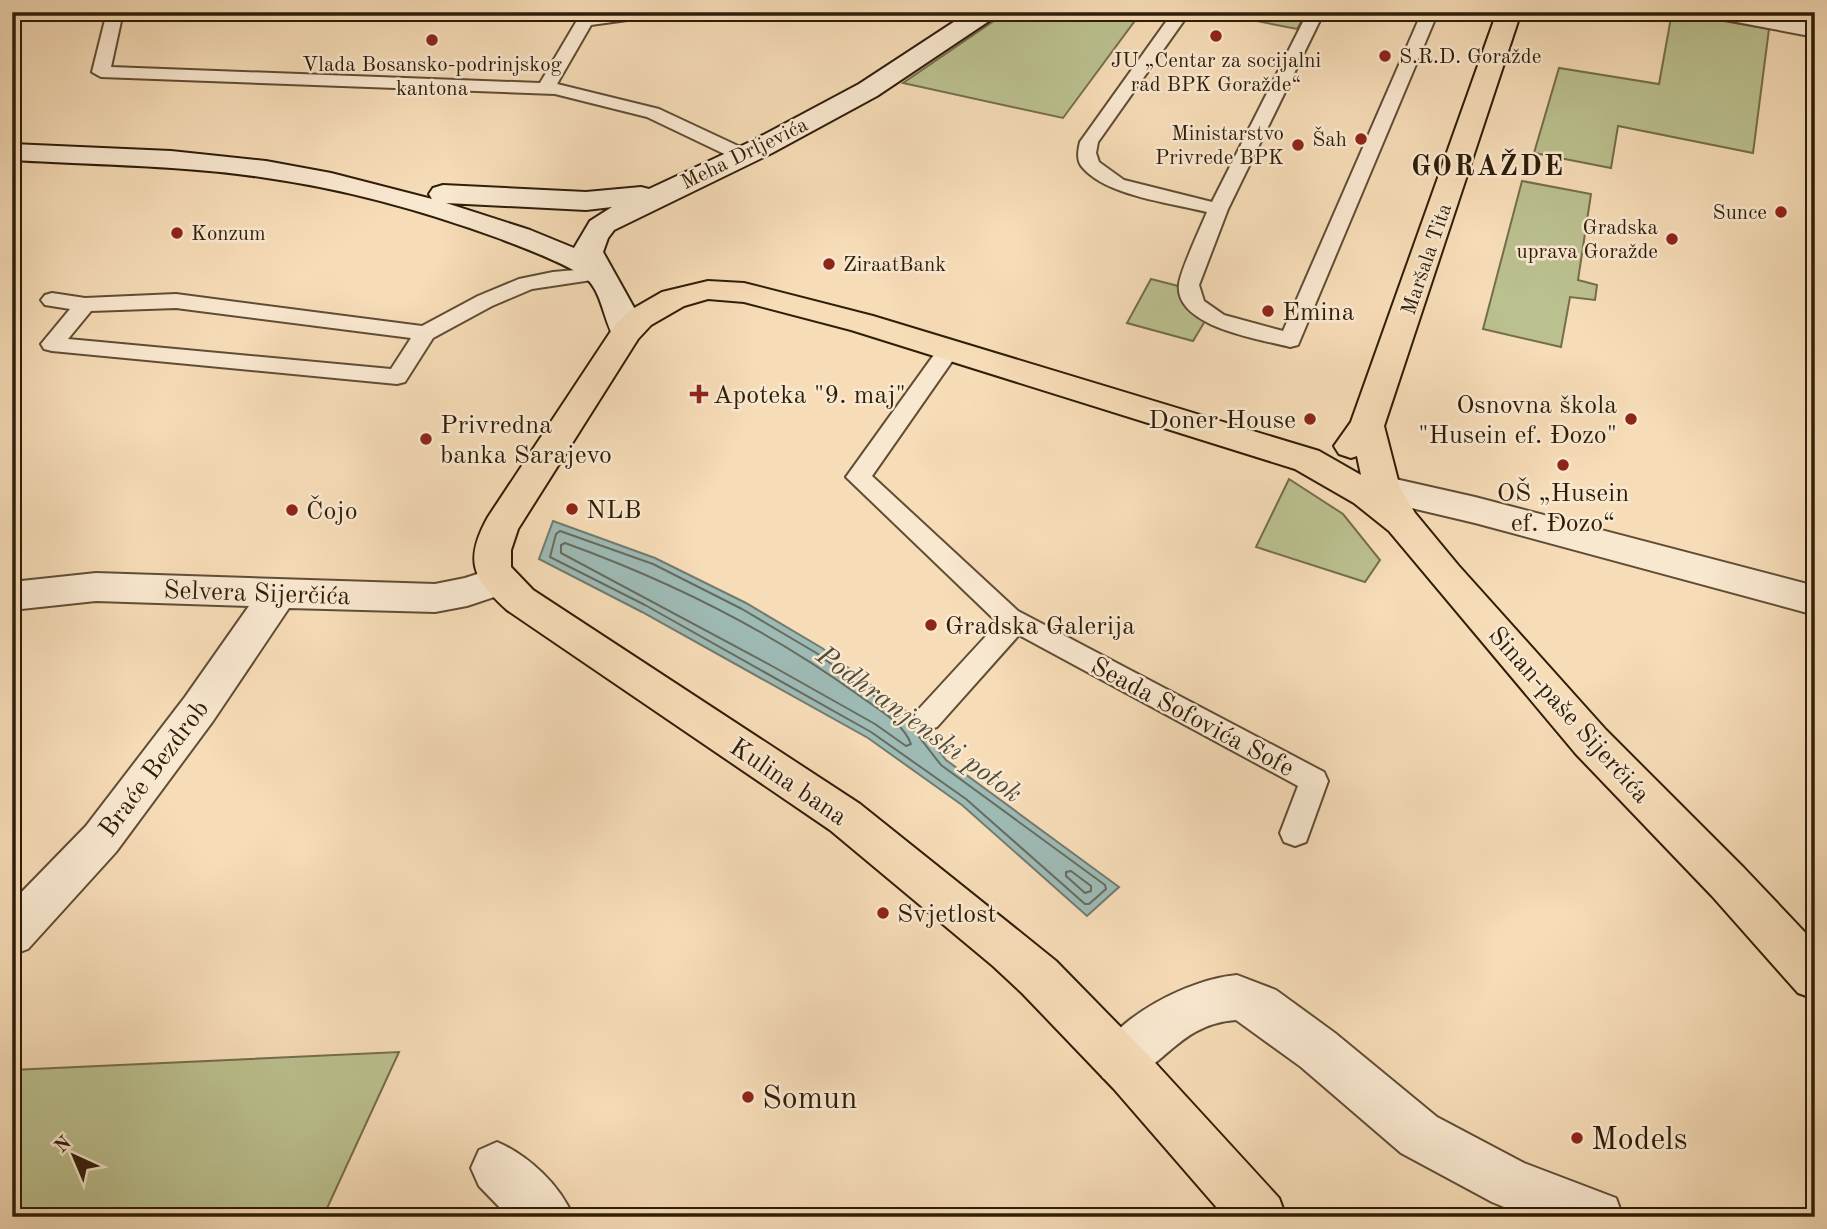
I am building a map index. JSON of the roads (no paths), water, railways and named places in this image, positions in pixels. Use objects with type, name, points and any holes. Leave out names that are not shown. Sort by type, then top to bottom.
[{"type":"main road","name":"Meha Drljevića","points":[[626,332],[621,313],[588,252],[597,229],[608,220],[660,193],[744,156],[868,90],[986,12]]},
{"type":"main road","name":"Maršala Tita","points":[[1367,426],[1456,174],[1509,12]]},
{"type":"main road","points":[[1721,12],[1815,30]]},
{"type":"main road","points":[[12,152],[168,160],[264,169],[351,185],[509,230],[565,253],[598,274]]},
{"type":"main road","points":[[351,185],[504,198],[586,201],[660,193]]},
{"type":"main road","points":[[499,581],[490,569],[490,550],[501,526],[626,332],[640,318],[673,299],[692,293],[723,290],[862,323],[1307,460],[1392,505],[1475,510],[1815,601]]},
{"type":"main road","points":[[1307,460],[1325,460],[1342,452],[1355,443],[1367,426]]},
{"type":"main road","name":"Sinan-paše Sijerčića","points":[[1367,426],[1392,505],[1445,575],[1582,732],[1728,882],[1815,977]]},
{"type":"main road","name":"Selvera Sijerčića","points":[[12,596],[96,587],[435,598],[467,592],[499,581]]},
{"type":"main road","name":"Kulina bana","points":[[499,581],[520,600],[845,817],[1039,977],[1120,1061],[1260,1217]]},
{"type":"main road","name":"Braće Bezdrob","points":[[12,934],[101,839],[199,709],[280,591]]},
{"type":"main road","points":[[1120,1061],[1173,1017],[1214,999],[1237,998],[1259,1006],[1318,1050],[1419,1136],[1510,1184],[1597,1217]]},
{"type":"main road","points":[[497,1168],[547,1217]]},
{"type":"lane","points":[[115,12],[101,72],[555,89],[653,113],[744,156]]},
{"type":"lane","points":[[545,89],[585,21],[649,12]]},
{"type":"lane","points":[[1182,12],[1089,142],[1087,153],[1090,165],[1117,184],[1218,209]]},
{"type":"lane","points":[[1313,13],[1218,209],[1190,278],[1191,298],[1202,311],[1216,320],[1290,340],[1430,12]]},
{"type":"lane","points":[[85,305],[52,344],[397,377],[425,333],[485,301],[526,284],[553,278],[598,274]]},
{"type":"lane","points":[[52,300],[85,305],[176,301],[425,333]]},
{"type":"lane","name":"Seada Sofovića Sofe","points":[[949,350],[858,477],[1009,618],[1314,780],[1295,833]]},
{"type":"lane","points":[[927,719],[1016,621]]},
{"type":"water","points":[[553,521],[655,558],[746,603],[822,648],[911,715],[946,760],[1119,887],[1087,916],[962,805],[868,738],[642,612],[539,559]]},
{"type":"place","name":"JU „Centar za socijalni rad BPK Goražde“","points":[[1216,36]]},
{"type":"place","name":"Vlada Bosansko-podrinjskog kantona","points":[[432,40]]},
{"type":"place","name":"S.R.D. Goražde","points":[[1385,56]]},
{"type":"place","name":"Šah","points":[[1361,139]]},
{"type":"place","name":"Ministarstvo Privrede BPK","points":[[1298,145]]},
{"type":"place","name":"Sunce","points":[[1781,212]]},
{"type":"place","name":"Konzum","points":[[177,233]]},
{"type":"place","name":"Gradska uprava Goražde","points":[[1672,239]]},
{"type":"place","name":"ZiraatBank","points":[[829,264]]},
{"type":"place","name":"Emina","points":[[1268,311]]},
{"type":"place","name":"Apoteka \"9. maj\"","points":[[699,394]]},
{"type":"place","name":"Doner House","points":[[1310,419]]},
{"type":"place","name":"Osnovna škola \"Husein ef. Đozo\"","points":[[1631,419]]},
{"type":"place","name":"Privredna banka Sarajevo","points":[[426,439]]},
{"type":"place","name":"OŠ „Husein ef. Đozo“","points":[[1563,465]]},
{"type":"place","name":"NLB","points":[[572,509]]},
{"type":"place","name":"Čojo","points":[[292,510]]},
{"type":"place","name":"Gradska Galerija","points":[[931,625]]},
{"type":"place","name":"Svjetlost","points":[[883,913]]},
{"type":"place","name":"Somun","points":[[748,1097]]},
{"type":"place","name":"Models","points":[[1577,1138]]},
{"type":"district","name":"GORAŽDE","points":[[1488,165]]},
{"type":"water label","name":"Podhranjenski potok","points":[[920,723]]}]
